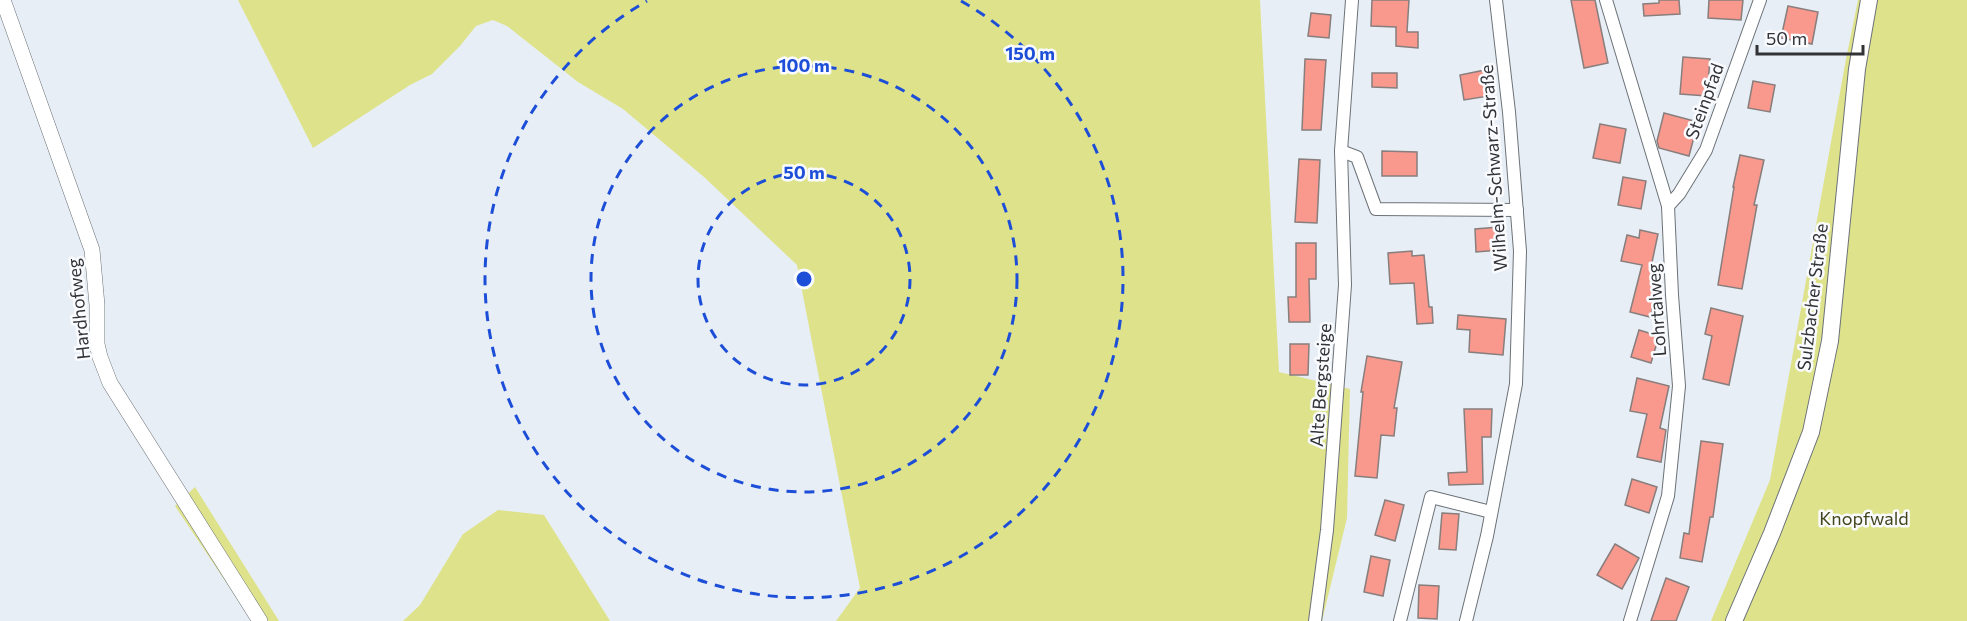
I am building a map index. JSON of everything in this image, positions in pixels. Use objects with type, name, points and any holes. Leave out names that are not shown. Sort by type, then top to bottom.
[{"type":"main road","name":"Sulzbacher Straße","points":[[1734,621],[1772,533],[1811,432],[1830,341],[1857,69],[1869,0]]},
{"type":"street","name":"Hardhofweg","points":[[3,0],[92,250],[98,305],[97,344],[110,382],[260,621]]},
{"type":"street","name":"Alte Bergsteige","points":[[1316,621],[1327,530],[1345,285],[1341,151],[1352,0]]},
{"type":"street","name":"Wilhelm-Schwarz-Straße","points":[[1466,621],[1491,512],[1516,384],[1520,251],[1509,112],[1496,0]]},
{"type":"street","name":"Lohrtalweg","points":[[1606,0],[1668,206],[1679,386],[1668,496],[1629,621]]},
{"type":"street","name":"Steinpfad","points":[[1668,206],[1679,194],[1707,150],[1760,0]]},
{"type":"street","points":[[1341,151],[1357,157],[1376,209],[1517,210]]},
{"type":"street","points":[[1400,621],[1431,497],[1491,512]]},
{"type":"green space","points":[[238,0],[1260,0],[1279,372],[1350,389],[1347,518],[1322,621],[836,621],[860,588],[797,265],[704,177],[623,109],[578,82],[507,26],[493,20],[476,26],[432,74],[410,85],[313,148]]},
{"type":"green space","name":"Knopfwald","points":[[1858,0],[1967,0],[1967,621],[1711,621],[1770,480]]},
{"type":"green space","points":[[195,487],[279,621],[252,621],[175,506]]},
{"type":"green space","points":[[498,510],[544,515],[610,621],[403,621],[420,605],[463,534]]},
{"type":"building","points":[[1372,0],[1409,0],[1407,32],[1418,32],[1418,48],[1396,46],[1396,27],[1371,26]]},
{"type":"building","points":[[1571,0],[1595,0],[1608,63],[1584,68]]},
{"type":"building","points":[[1659,0],[1679,0],[1680,14],[1644,16],[1643,4],[1659,3]]},
{"type":"building","points":[[1709,0],[1743,0],[1741,20],[1708,18]]},
{"type":"building","points":[[1788,6],[1818,12],[1812,44],[1781,38]]},
{"type":"building","points":[[1311,13],[1331,15],[1329,38],[1308,36]]},
{"type":"building","points":[[1683,57],[1710,59],[1707,96],[1680,94]]},
{"type":"building","points":[[1305,59],[1326,60],[1321,130],[1302,130]]},
{"type":"building","points":[[1485,70],[1489,96],[1464,100],[1460,75]]},
{"type":"building","points":[[1372,73],[1397,73],[1397,88],[1372,87]]},
{"type":"building","points":[[1753,81],[1775,85],[1770,112],[1748,108]]},
{"type":"building","points":[[1664,113],[1698,122],[1689,156],[1659,148],[1657,141]]},
{"type":"building","points":[[1600,124],[1626,129],[1620,163],[1593,158]]},
{"type":"building","points":[[1382,151],[1417,152],[1417,176],[1382,176]]},
{"type":"building","points":[[1740,155],[1764,160],[1754,205],[1757,205],[1742,289],[1718,285]]},
{"type":"building","points":[[1299,159],[1320,160],[1317,223],[1295,222]]},
{"type":"building","points":[[1623,177],[1646,181],[1641,209],[1618,205]]},
{"type":"building","points":[[1499,227],[1500,250],[1476,252],[1475,229]]},
{"type":"building","points":[[1640,230],[1658,234],[1651,267],[1657,268],[1653,287],[1658,288],[1650,317],[1630,312],[1642,265],[1621,261],[1627,235],[1639,238]]},
{"type":"building","points":[[1296,243],[1316,243],[1316,279],[1309,279],[1310,322],[1289,322],[1288,297],[1296,297]]},
{"type":"building","points":[[1412,251],[1412,256],[1424,255],[1429,307],[1432,307],[1433,323],[1417,324],[1414,283],[1390,284],[1388,253]]},
{"type":"building","points":[[1711,308],[1743,316],[1729,385],[1703,379],[1712,336],[1705,334]]},
{"type":"building","points":[[1458,315],[1506,319],[1503,355],[1469,352],[1470,330],[1457,329]]},
{"type":"building","points":[[1639,330],[1659,336],[1651,363],[1631,357]]},
{"type":"building","points":[[1290,344],[1309,344],[1308,375],[1290,375]]},
{"type":"building","points":[[1367,356],[1402,362],[1394,408],[1397,408],[1394,436],[1381,435],[1377,478],[1355,476],[1363,392],[1361,392]]},
{"type":"building","points":[[1637,378],[1669,386],[1660,428],[1666,430],[1661,462],[1637,457],[1647,414],[1630,411]]},
{"type":"building","points":[[1464,409],[1492,409],[1491,437],[1482,437],[1483,484],[1449,485],[1448,473],[1467,472]]},
{"type":"building","points":[[1701,441],[1723,444],[1713,517],[1710,517],[1702,562],[1680,558],[1684,533],[1689,534]]},
{"type":"building","points":[[1632,479],[1657,487],[1649,513],[1625,505]]},
{"type":"building","points":[[1385,500],[1404,505],[1395,541],[1375,535]]},
{"type":"building","points":[[1442,513],[1459,514],[1456,550],[1439,549]]},
{"type":"building","points":[[1615,544],[1639,558],[1622,589],[1597,575]]},
{"type":"building","points":[[1371,556],[1390,560],[1383,596],[1364,592]]},
{"type":"building","points":[[1666,578],[1689,587],[1676,621],[1651,621]]},
{"type":"building","points":[[1419,585],[1439,586],[1437,619],[1418,618]]}]
